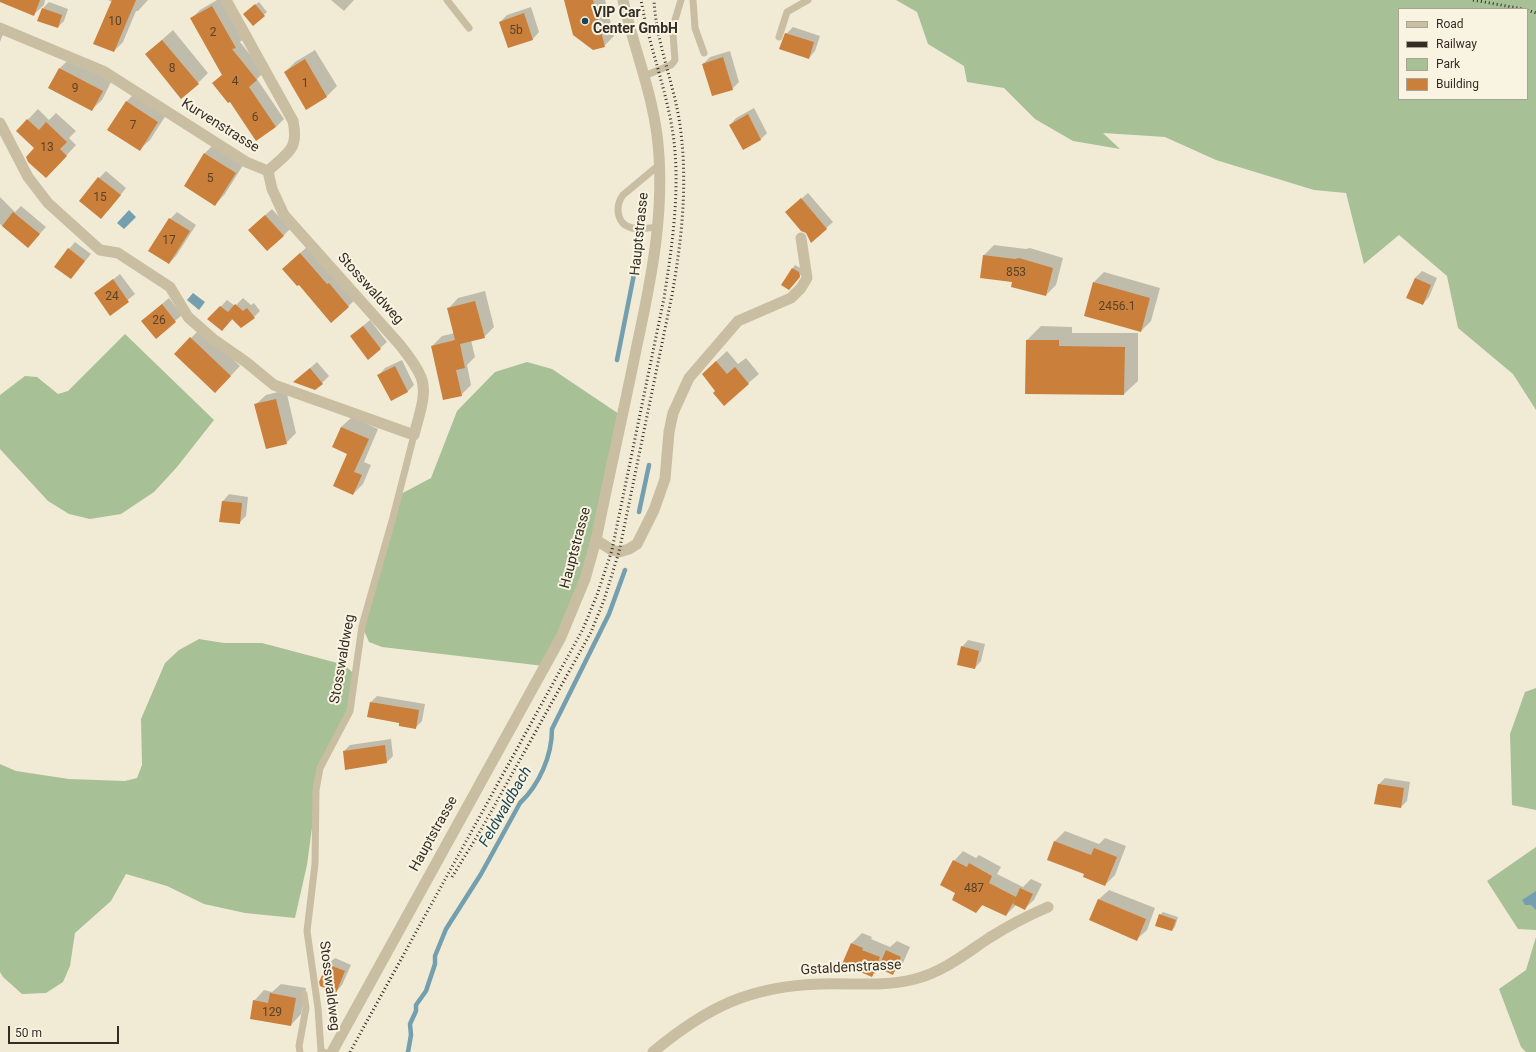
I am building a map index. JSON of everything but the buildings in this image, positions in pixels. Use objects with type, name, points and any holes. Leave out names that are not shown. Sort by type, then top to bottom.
[{"type":"street","name":"Kurvenstrasse","points":[[0,28],[103,71],[246,162],[268,171],[293,147],[296,134],[293,120],[226,0]]},
{"type":"street","name":"Hauptstrasse","points":[[332,1052],[561,636],[585,579],[596,540],[646,302],[660,198],[656,135],[644,76],[623,0]]},
{"type":"street","points":[[0,123],[28,177],[48,203],[100,250],[118,253],[170,288],[188,317],[213,339],[246,362],[274,385],[414,435]]},
{"type":"street","name":"Stosswaldweg","points":[[268,171],[272,189],[284,215],[400,345],[412,360],[422,378],[424,393],[414,435]]},
{"type":"street","points":[[596,540],[612,550],[619,552],[629,549],[637,544],[654,510],[665,479],[669,432],[673,413],[689,378],[738,321],[790,298],[801,288],[807,278],[801,238]]},
{"type":"street","name":"Gstaldenstrasse","points":[[653,1052],[680,1030],[715,1008],[748,995],[789,986],[820,984],[886,984],[926,976],[959,960],[989,938],[1018,920],[1048,907]]},
{"type":"lane","points":[[447,0],[469,28]]},
{"type":"lane","points":[[644,76],[671,65],[675,60],[674,27],[681,0]]},
{"type":"lane","points":[[693,0],[694,28],[704,53]]},
{"type":"lane","points":[[780,37],[787,12],[808,0]]},
{"type":"lane","points":[[657,227],[629,227],[619,217],[618,208],[620,199],[623,195],[659,166]]},
{"type":"lane","name":"Stosswaldweg","points":[[324,1052],[321,1050],[318,1008],[306,931],[315,864],[316,790],[320,768],[350,711],[362,626],[392,521],[414,435]]},
{"type":"lane","points":[[300,1052],[299,1046],[306,1008],[304,994]]},
{"type":"green space","points":[[896,0],[1536,0],[1536,410],[1513,374],[1458,328],[1447,276],[1399,235],[1364,264],[1346,193],[1314,190],[1216,160],[1165,137],[1103,133],[1120,149],[1073,141],[1035,119],[1004,88],[967,82],[964,66],[928,44],[917,12]]},
{"type":"green space","points":[[125,334],[214,420],[177,467],[154,492],[121,514],[90,519],[69,514],[48,501],[0,449],[0,395],[25,376],[37,377],[58,394],[68,391]]},
{"type":"green space","points":[[527,362],[552,369],[622,416],[596,540],[544,666],[382,647],[369,642],[362,626],[399,495],[431,478],[457,411],[495,372]]},
{"type":"green space","points":[[199,639],[224,643],[262,643],[345,665],[354,674],[350,711],[320,768],[307,865],[295,918],[245,913],[204,904],[167,886],[126,874],[111,901],[75,933],[70,966],[63,982],[46,993],[22,994],[3,977],[0,972],[0,764],[16,771],[69,779],[125,781],[137,778],[142,765],[141,719],[165,663],[179,650]]},
{"type":"green space","points":[[1536,688],[1536,810],[1512,805],[1510,734],[1525,692]]},
{"type":"green space","points":[[1536,847],[1536,930],[1518,929],[1487,881]]},
{"type":"green space","points":[[1536,937],[1536,1052],[1526,1052],[1521,1047],[1499,989],[1526,970]]},
{"type":"water","points":[[129,210],[136,217],[124,229],[117,223]]},
{"type":"water","points":[[193,293],[205,302],[199,310],[187,300]]},
{"type":"water","points":[[1536,891],[1536,910],[1531,905],[1525,905],[1522,900]]},
{"type":"waterway","name":"Feldwaldbach","points":[[617,360],[637,259]]},
{"type":"waterway","name":"Feldwaldbach","points":[[639,512],[649,465]]},
{"type":"waterway","name":"Feldwaldbach","points":[[408,1052],[411,1035],[410,1024],[416,1011],[416,1005],[426,991],[435,964],[435,956],[446,929],[481,874],[520,803],[533,788],[543,769],[550,749],[552,729],[609,614],[625,570]]},
{"type":"railway","points":[[350,1052],[583,629],[597,595],[612,550],[664,298],[675,210],[676,166],[671,122],[641,0]]},
{"type":"railway","points":[[452,877],[481,830],[591,632],[604,600],[619,552],[672,295],[679,253],[683,210],[684,168],[680,125],[674,94],[658,32],[654,0]]},
{"type":"railway","points":[[1473,0],[1517,8]]},
{"type":"railway","points":[[1528,10],[1536,13]]},
{"type":"place","name":"VIP Car Center GmbH","points":[[585,21]]}]
